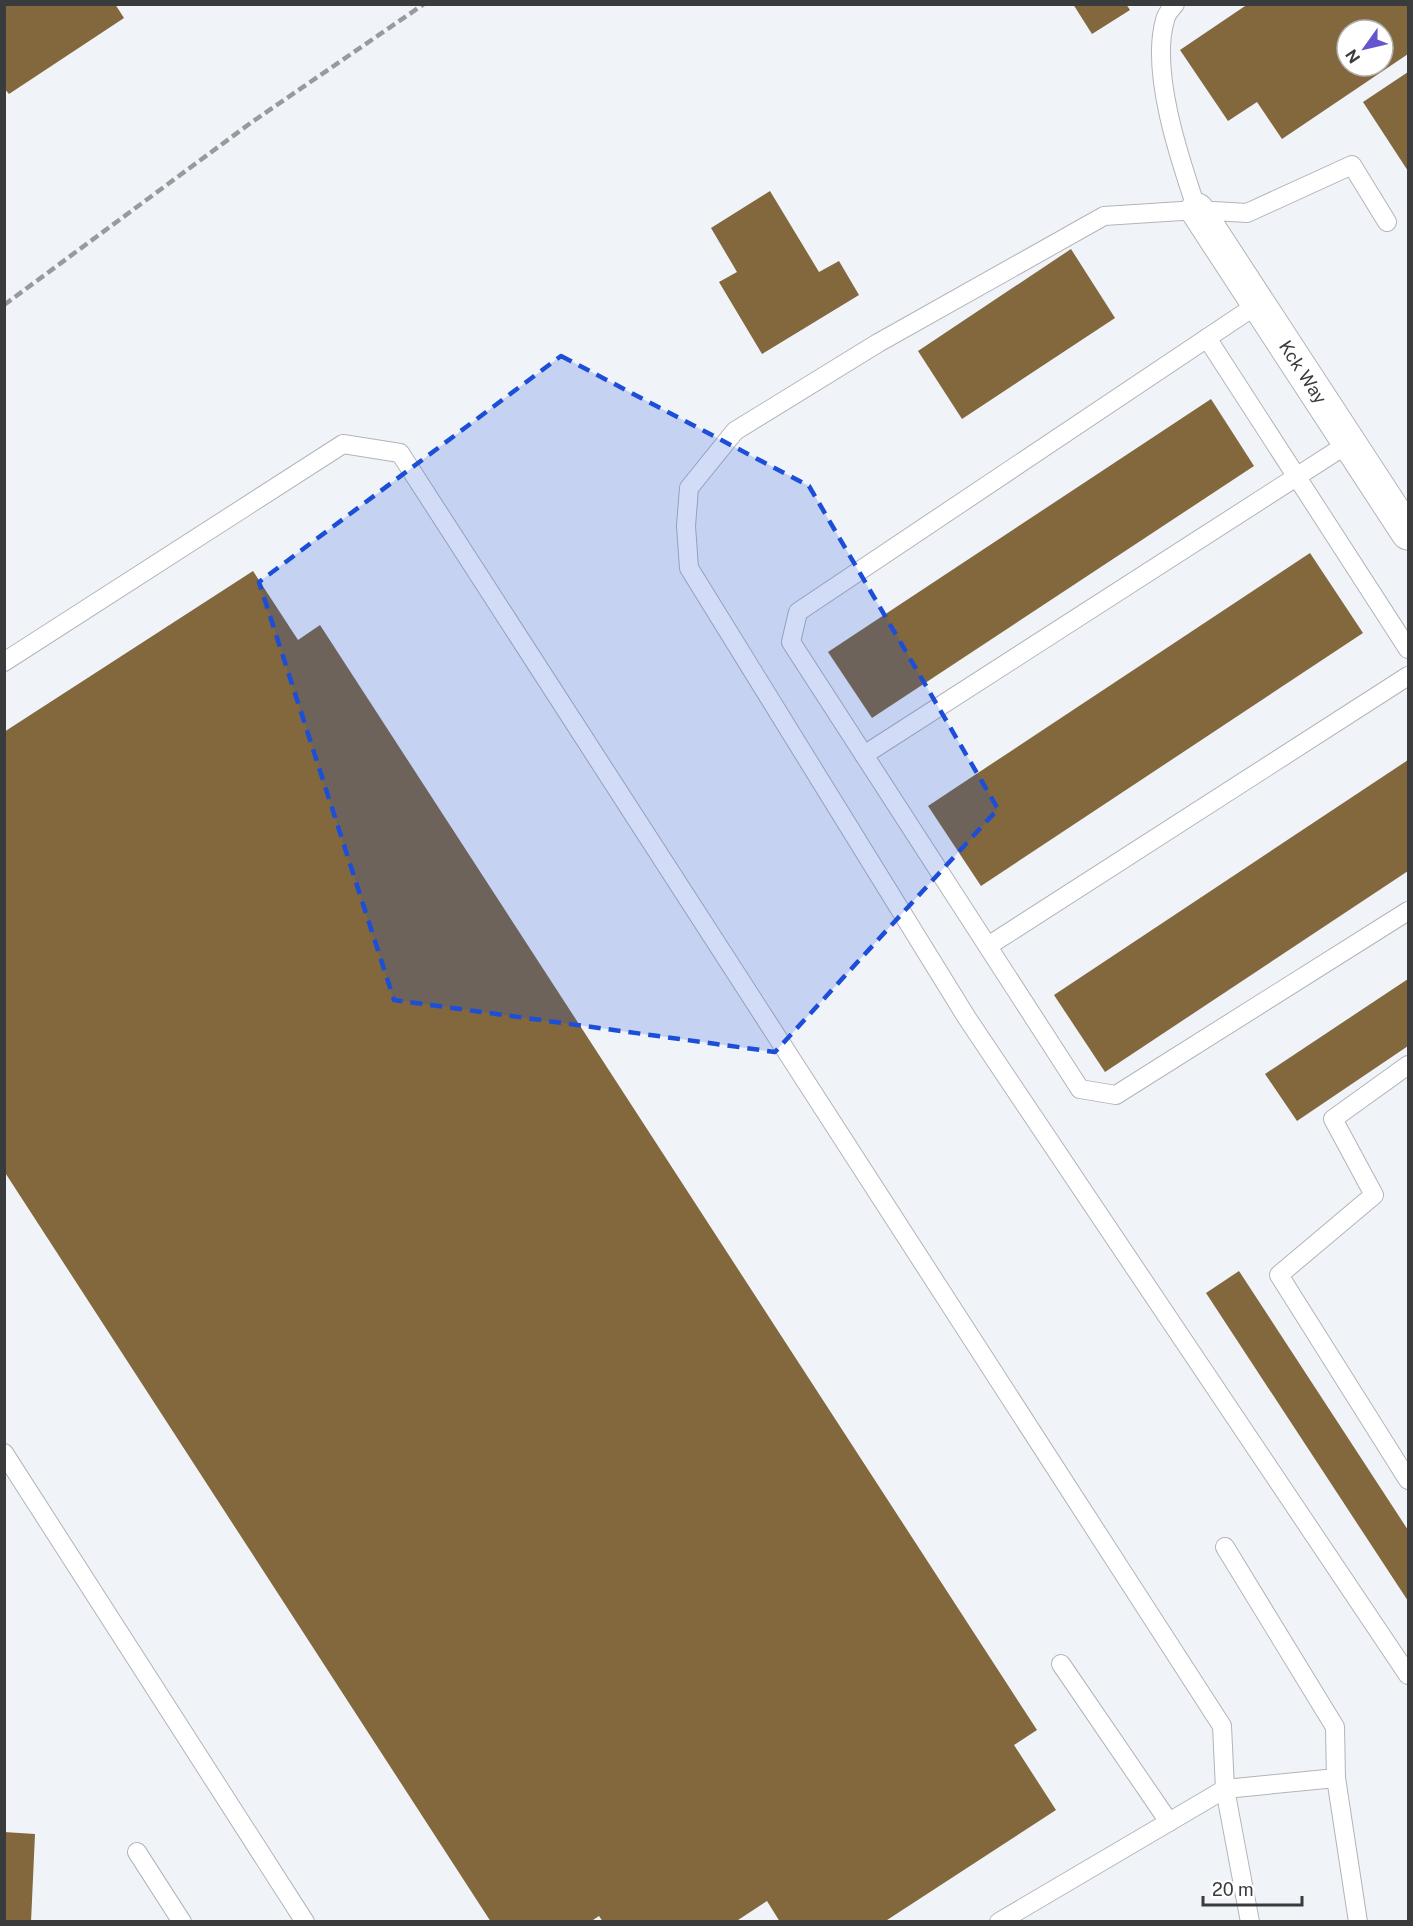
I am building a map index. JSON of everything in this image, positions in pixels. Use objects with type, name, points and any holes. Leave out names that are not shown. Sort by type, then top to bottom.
[{"type":"street","name":"Kck Way","points":[[1197,210],[1408,533]]},
{"type":"lane","points":[[1175,4],[1165,18],[1160,45],[1164,85],[1175,147],[1197,210]]},
{"type":"lane","points":[[1387,222],[1352,165],[1247,213],[1197,210],[1104,216],[879,343],[735,431],[689,488],[686,526],[689,568],[968,1018],[1408,1675]]},
{"type":"lane","points":[[1258,303],[798,612],[791,642],[1080,1089],[1116,1095],[1408,911]]},
{"type":"lane","points":[[1207,338],[1408,649]]},
{"type":"lane","points":[[864,755],[1349,443]]},
{"type":"lane","points":[[4,662],[343,444],[400,453],[1222,1726],[1225,1789],[1251,1922]]},
{"type":"lane","points":[[988,946],[1408,676]]},
{"type":"lane","points":[[1408,1065],[1334,1119],[1374,1195],[1279,1275],[1408,1480]]},
{"type":"lane","points":[[4,1453],[305,1922]]},
{"type":"lane","points":[[1225,1547],[1335,1727],[1336,1778],[1358,1922]]},
{"type":"lane","points":[[1061,1664],[1169,1822]]},
{"type":"lane","points":[[999,1922],[1225,1789],[1336,1778]]},
{"type":"lane","points":[[137,1852],[182,1922]]},
{"type":"highlighted area","points":[[561,356],[809,486],[998,809],[775,1052],[394,1000],[259,582]]},
{"type":"building","points":[[4,4],[115,4],[124,18],[9,94],[4,88]]},
{"type":"building","points":[[1073,4],[1126,4],[1130,10],[1092,34]]},
{"type":"building","points":[[1248,4],[1408,4],[1408,54],[1395,63],[1395,18],[1335,18],[1335,78],[1372,78],[1282,139],[1257,102],[1228,121],[1180,50]]},
{"type":"building","points":[[1408,72],[1408,171],[1363,102]]},
{"type":"building","points":[[770,191],[819,272],[839,261],[859,295],[762,354],[719,282],[737,272],[711,228]]},
{"type":"building","points":[[1071,249],[1115,318],[962,419],[918,351]]},
{"type":"building","points":[[1211,399],[1254,466],[872,718],[828,652]]},
{"type":"building","points":[[1310,553],[1363,633],[981,886],[928,806]]},
{"type":"building","points":[[253,571],[298,640],[320,625],[1037,1730],[1014,1745],[1056,1810],[884,1922],[780,1922],[767,1901],[735,1922],[603,1922],[599,1916],[590,1922],[491,1922],[4,1171],[4,732]]},
{"type":"building","points":[[1408,760],[1408,871],[1105,1072],[1054,995]]},
{"type":"building","points":[[1408,979],[1408,1046],[1297,1121],[1265,1074]]},
{"type":"building","points":[[1239,1271],[1408,1530],[1408,1601],[1206,1293]]},
{"type":"building","points":[[4,1832],[35,1834],[31,1922],[4,1922]]},
{"type":"railway","points":[[4,305],[252,122],[424,4]]}]
